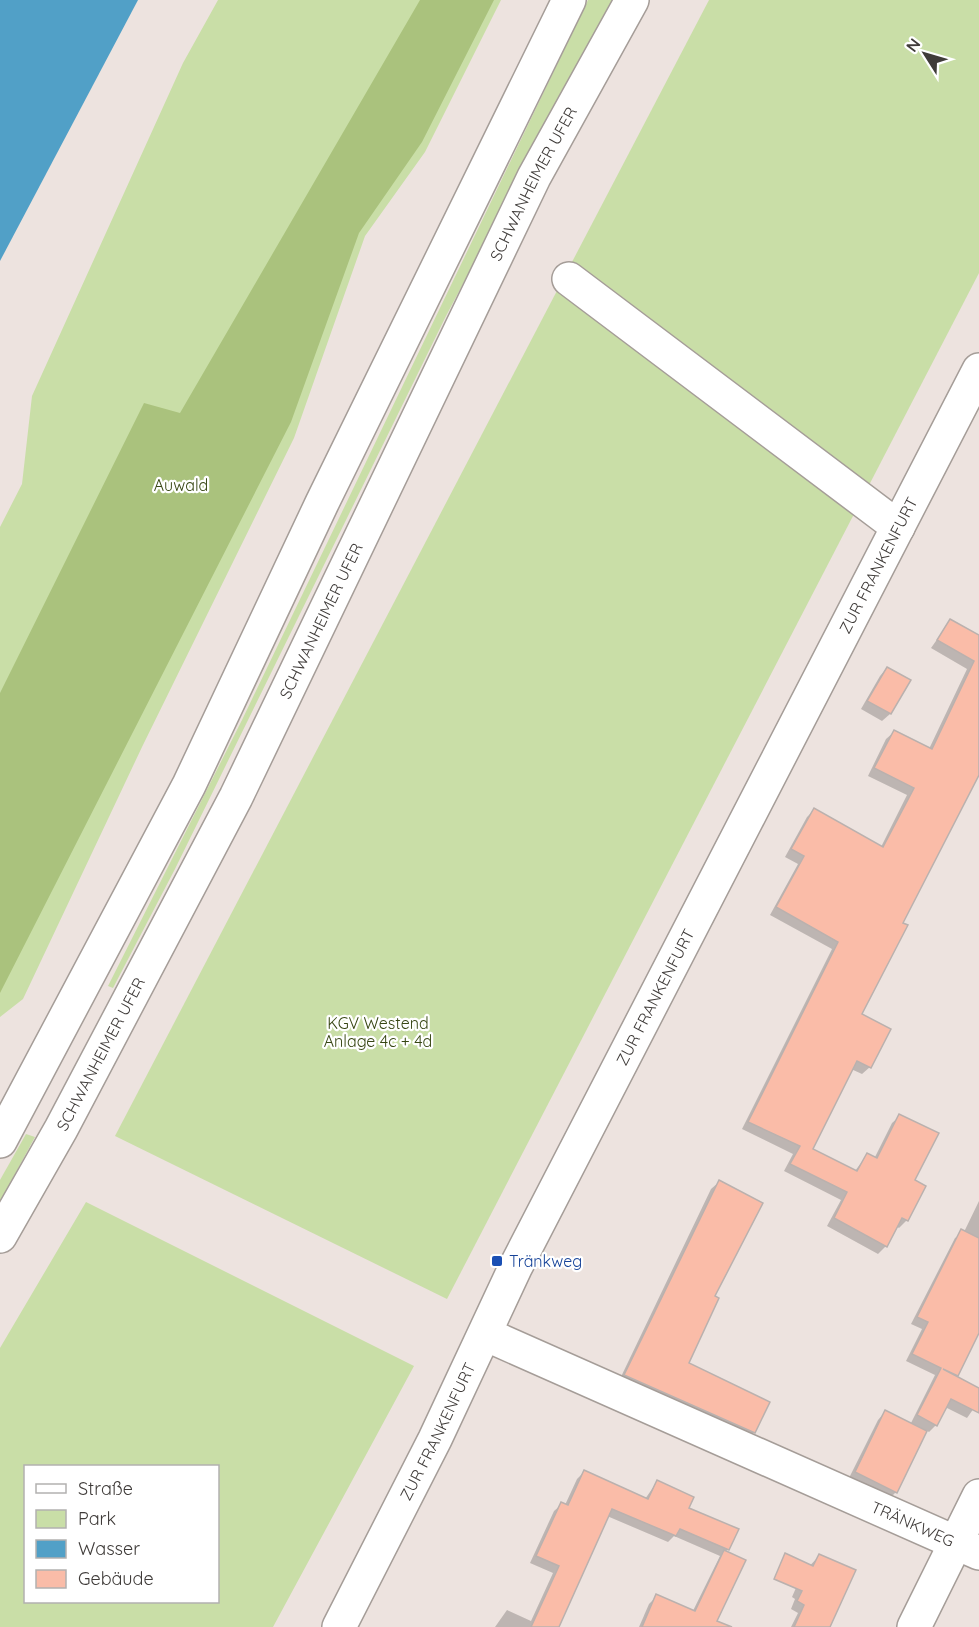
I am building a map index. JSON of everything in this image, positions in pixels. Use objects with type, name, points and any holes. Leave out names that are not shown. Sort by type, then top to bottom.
[{"type":"main road","points":[[0,1141],[189,785],[322,503],[569,0]]},
{"type":"main road","name":"SCHWANHEIMER UFER","points":[[0,1236],[61,1129],[236,797],[534,177],[632,0]]},
{"type":"main road","points":[[568,279],[898,527]]},
{"type":"main road","name":"ZUR FRANKENFURT","points":[[339,1627],[435,1439],[515,1268],[979,370]]},
{"type":"main road","name":"TRÄNKWEG","points":[[485,1334],[967,1549]]},
{"type":"main road","points":[[914,1627],[967,1549],[979,1496]]},
{"type":"green space","points":[[218,0],[501,0],[425,152],[365,236],[294,438],[142,747],[23,999],[0,1017],[0,527],[22,484],[32,396],[183,63]]},
{"type":"green space","name":"Auwald","points":[[420,0],[494,0],[422,142],[359,233],[291,422],[0,993],[0,693],[144,403],[180,413]]},
{"type":"green space","points":[[588,0],[613,0],[446,316],[175,869],[113,988],[108,986],[242,720]]},
{"type":"green space","name":"KGV Westend Anlage 4c + 4d","points":[[709,0],[979,0],[979,273],[447,1299],[115,1136]]},
{"type":"green space","points":[[26,1134],[35,1137],[0,1202],[0,1180]]},
{"type":"green space","points":[[86,1202],[414,1366],[273,1627],[0,1627],[0,1348]]},
{"type":"water","points":[[0,0],[138,0],[0,261]]},
{"type":"building","points":[[950,619],[979,635],[979,775],[903,923],[908,925],[862,1014],[891,1029],[871,1068],[857,1061],[813,1149],[857,1171],[867,1153],[877,1158],[899,1114],[939,1133],[915,1180],[926,1186],[908,1221],[902,1218],[887,1247],[834,1218],[847,1192],[790,1164],[800,1146],[748,1122],[838,942],[776,907],[804,856],[791,849],[814,808],[883,847],[914,788],[874,768],[894,730],[932,749],[974,661],[937,640]]},
{"type":"building","points":[[887,667],[911,680],[891,714],[867,701]]},
{"type":"building","points":[[719,1180],[763,1203],[715,1296],[719,1298],[689,1363],[770,1402],[755,1433],[624,1375]]},
{"type":"building","points":[[961,1229],[979,1238],[979,1333],[958,1376],[943,1369],[979,1388],[979,1413],[951,1399],[937,1426],[917,1415],[941,1368],[912,1354],[928,1322],[917,1317]]},
{"type":"building","points":[[885,1410],[927,1431],[897,1493],[855,1472]]},
{"type":"building","points":[[584,1470],[648,1499],[657,1480],[694,1497],[689,1508],[739,1529],[729,1550],[680,1529],[676,1536],[612,1509],[559,1627],[531,1627],[559,1566],[536,1556],[561,1502],[568,1505]]},
{"type":"building","points":[[724,1550],[746,1560],[717,1621],[732,1627],[642,1627],[656,1594],[695,1611]]},
{"type":"building","points":[[785,1553],[813,1566],[819,1554],[856,1570],[830,1627],[794,1627],[804,1605],[797,1601],[802,1591],[774,1579]]},
{"type":"place","name":"Tränkweg","points":[[497,1261]]}]
